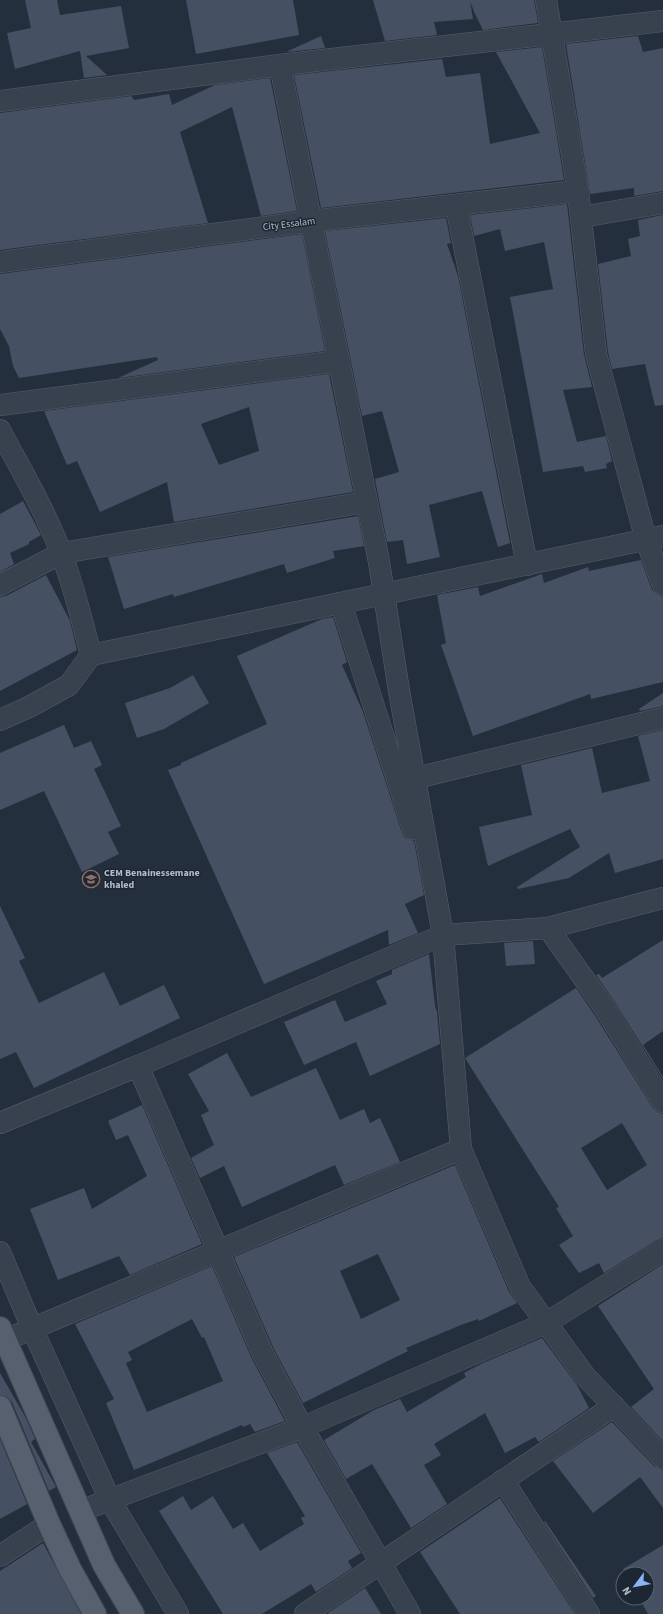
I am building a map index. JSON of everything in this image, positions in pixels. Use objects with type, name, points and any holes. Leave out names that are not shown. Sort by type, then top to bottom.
[{"type":"main road","points":[[3,1334],[104,1565],[132,1614]]},
{"type":"main road","points":[[0,1407],[49,1524],[70,1569],[95,1614]]},
{"type":"street","points":[[546,0],[578,191],[596,354],[654,538],[663,585]]},
{"type":"street","points":[[0,101],[280,65],[663,21]]},
{"type":"street","points":[[280,65],[384,595],[399,691],[416,778],[443,935],[461,1149],[520,1287],[585,1376],[663,1458]]},
{"type":"street","name":"City Essalam","points":[[0,262],[311,221],[578,191]]},
{"type":"street","points":[[581,217],[663,203]]},
{"type":"street","points":[[456,205],[527,565]]},
{"type":"street","points":[[0,405],[338,361]]},
{"type":"street","points":[[0,430],[50,526],[62,553],[91,655]]},
{"type":"street","points":[[0,585],[62,553],[366,502]]},
{"type":"street","points":[[0,720],[29,707],[69,685],[91,655],[654,538]]},
{"type":"street","points":[[341,603],[437,903]]},
{"type":"street","points":[[416,778],[663,718]]},
{"type":"street","points":[[0,1123],[138,1066],[443,935],[548,928],[663,898]]},
{"type":"street","points":[[548,928],[604,1007],[663,1102]]},
{"type":"street","points":[[138,1066],[263,1354],[303,1428],[410,1614]]},
{"type":"street","points":[[3,1334],[32,1328],[461,1149]]},
{"type":"street","points":[[80,1511],[303,1428],[546,1323],[663,1250]]},
{"type":"street","points":[[0,1252],[32,1328],[110,1500],[178,1614]]},
{"type":"street","points":[[305,1614],[614,1406]]},
{"type":"street","points":[[503,1480],[589,1614]]},
{"type":"street","points":[[0,1556],[49,1524]]},
{"type":"building","points":[[25,0],[57,0],[60,15],[121,6],[129,48],[86,56],[107,75],[84,78],[80,51],[15,69],[7,33],[31,28]]},
{"type":"building","points":[[186,0],[293,0],[299,35],[196,54]]},
{"type":"building","points":[[373,0],[534,0],[538,23],[483,30],[470,1],[473,19],[434,22],[437,35],[385,41]]},
{"type":"building","points":[[321,36],[325,48],[286,52]]},
{"type":"building","points":[[638,36],[643,52],[663,48],[663,191],[634,196],[634,188],[590,194],[566,44]]},
{"type":"building","points":[[542,47],[564,180],[321,208],[294,75],[442,59],[446,77],[480,73],[490,144],[540,133],[496,52]]},
{"type":"building","points":[[270,78],[297,211],[261,216],[232,107],[180,132],[208,223],[0,250],[0,113],[131,96],[134,100],[169,94],[172,105],[215,85]]},
{"type":"building","points":[[567,204],[584,355],[592,387],[563,390],[577,442],[606,436],[612,461],[606,464],[607,468],[585,472],[583,466],[543,472],[510,297],[553,289],[544,242],[505,251],[500,229],[474,236],[470,215]]},
{"type":"building","points":[[663,215],[663,405],[655,406],[645,364],[612,369],[608,352],[598,264],[631,256],[628,239],[640,236],[638,220]]},
{"type":"building","points":[[446,218],[451,243],[447,244],[458,276],[510,543],[498,547],[482,491],[429,505],[440,557],[407,564],[403,540],[387,542],[375,479],[399,472],[382,411],[362,416],[325,231]]},
{"type":"building","points":[[302,234],[325,351],[118,378],[158,360],[157,357],[19,378],[13,366],[9,346],[0,329],[0,274]]},
{"type":"building","points":[[329,374],[353,492],[174,522],[167,482],[100,512],[77,461],[67,465],[44,411]],"holes":[[[249,407],[259,451],[219,465],[201,424]]]},
{"type":"building","points":[[23,501],[41,535],[29,542],[29,544],[10,553],[14,564],[0,572],[0,514]]},
{"type":"building","points":[[358,516],[364,546],[333,551],[335,558],[287,573],[284,564],[174,597],[173,594],[124,609],[108,557]]},
{"type":"building","points":[[641,560],[652,590],[656,594],[663,597],[663,682],[591,699],[590,694],[473,736],[441,645],[446,643],[437,595],[478,587],[480,596],[542,574],[544,583],[588,567],[589,571]]},
{"type":"building","points":[[46,575],[70,621],[77,650],[0,691],[0,597],[6,596]]},
{"type":"building","points":[[333,617],[347,662],[342,665],[363,712],[402,833],[405,838],[414,841],[424,895],[405,904],[418,933],[389,945],[388,930],[264,984],[168,770],[267,724],[237,656],[322,619]]},
{"type":"building","points":[[193,675],[209,703],[164,729],[137,738],[125,703],[170,688]]},
{"type":"building","points":[[663,693],[663,706],[640,711],[639,709]]},
{"type":"building","points":[[64,725],[74,748],[91,741],[102,765],[94,769],[121,826],[108,832],[119,854],[82,872],[44,791],[0,810],[0,753]]},
{"type":"building","points":[[663,730],[663,859],[615,873],[609,853],[569,878],[518,889],[517,887],[580,847],[570,829],[488,866],[479,827],[532,815],[521,765],[592,748],[602,793],[650,781],[638,736]]},
{"type":"building","points":[[0,906],[25,958],[19,961],[39,1003],[104,972],[120,1006],[164,985],[180,1018],[34,1088],[16,1052],[0,1059]]},
{"type":"building","points":[[663,940],[663,1031],[643,1045],[663,1079],[596,975],[599,974],[602,978]]},
{"type":"building","points":[[533,941],[535,964],[506,966],[504,943]]},
{"type":"building","points":[[429,954],[440,1044],[370,1076],[356,1042],[304,1065],[284,1022],[335,1000],[345,1022],[387,1004],[376,981],[392,974],[392,970]]},
{"type":"building","points":[[576,988],[653,1108],[657,1112],[663,1114],[663,1238],[657,1240],[604,1273],[599,1263],[579,1273],[559,1245],[573,1236],[556,1208],[559,1207],[465,1058]],"holes":[[[622,1123],[647,1165],[607,1190],[581,1148]]]},
{"type":"building","points":[[227,1053],[251,1097],[316,1068],[340,1120],[364,1109],[370,1123],[380,1118],[400,1162],[344,1185],[335,1165],[242,1207],[224,1166],[200,1178],[191,1158],[214,1145],[201,1115],[209,1111],[188,1074]]},
{"type":"building","points":[[142,1105],[202,1244],[130,1275],[119,1256],[58,1280],[30,1209],[84,1188],[92,1209],[147,1176],[128,1135],[116,1140],[108,1121]]},
{"type":"building","points":[[455,1165],[509,1292],[517,1303],[479,1321],[478,1319],[461,1325],[406,1348],[408,1351],[303,1403],[274,1349],[234,1257]],"holes":[[[378,1254],[400,1300],[361,1319],[340,1271]]]},
{"type":"building","points":[[663,1264],[663,1441],[631,1407],[654,1389],[598,1306]]},
{"type":"building","points":[[212,1266],[252,1359],[285,1421],[255,1432],[250,1424],[243,1427],[242,1425],[134,1470],[106,1403],[114,1399],[75,1324]],"holes":[[[192,1319],[202,1338],[204,1337],[223,1381],[147,1412],[126,1363],[132,1360],[128,1352]]]},
{"type":"building","points":[[542,1338],[577,1385],[589,1408],[539,1442],[535,1437],[505,1453],[485,1413],[434,1444],[441,1455],[424,1465],[447,1504],[411,1528],[372,1464],[346,1479],[324,1440],[374,1410],[400,1399],[407,1412],[466,1377],[464,1373],[483,1363]]},
{"type":"building","points":[[0,1373],[26,1418],[35,1439],[31,1442],[56,1487],[49,1491],[12,1402],[7,1397],[0,1395]]},
{"type":"building","points":[[612,1422],[654,1466],[663,1470],[663,1508],[640,1477],[593,1513],[553,1461]]},
{"type":"building","points":[[0,1439],[27,1504],[0,1519]]},
{"type":"building","points":[[297,1442],[361,1553],[348,1561],[352,1568],[316,1592],[311,1584],[262,1614],[223,1614],[159,1511],[183,1496],[191,1510],[213,1496],[233,1529],[243,1523],[260,1551],[304,1524],[301,1518],[305,1516],[267,1453]]},
{"type":"building","points":[[500,1498],[575,1614],[460,1614],[420,1552]]},
{"type":"building","points":[[545,1521],[596,1596],[593,1598],[544,1522]]},
{"type":"building","points":[[43,1543],[81,1614],[0,1614],[0,1571]]},
{"type":"building","points":[[663,1545],[663,1614],[648,1614],[644,1606],[655,1606],[655,1566],[628,1566]]},
{"type":"building","points":[[365,1588],[381,1614],[328,1614],[328,1613]]},
{"type":"place","name":"CEM Benainessemane khaled","points":[[91,879]]}]
